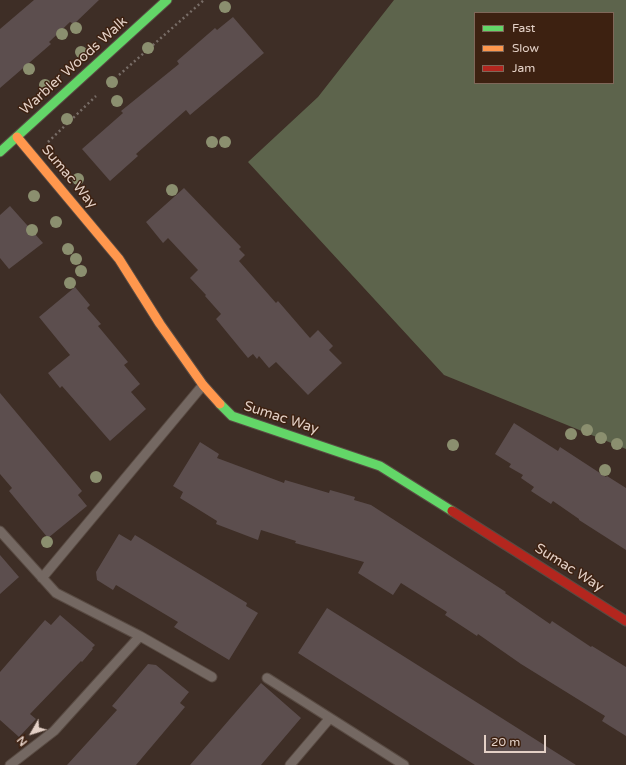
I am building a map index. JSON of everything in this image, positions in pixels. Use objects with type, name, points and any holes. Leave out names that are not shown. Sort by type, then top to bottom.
[{"type":"street","name":"Warbler Woods Walk","points":[[0,152],[167,0]]},
{"type":"street","name":"Sumac Way","points":[[17,137],[119,259],[160,324],[203,385],[232,416],[380,466],[626,621]]},
{"type":"lane","points":[[42,578],[203,385]]},
{"type":"lane","points":[[0,531],[56,594],[140,636],[212,677]]},
{"type":"lane","points":[[10,765],[54,731],[140,636]]},
{"type":"lane","points":[[267,678],[404,765]]},
{"type":"lane","points":[[290,765],[330,718]]},
{"type":"path","points":[[118,77],[204,0]]},
{"type":"path","points":[[33,156],[100,92]]},
{"type":"green space","points":[[394,0],[626,0],[626,449],[444,375],[248,162],[318,97]]},
{"type":"building","points":[[34,0],[99,0],[74,24],[70,22],[49,42],[51,44],[0,88],[0,29]]},
{"type":"building","points":[[233,17],[264,53],[190,115],[186,110],[136,154],[138,156],[110,181],[82,149],[123,113],[121,111],[179,64],[177,61],[215,28],[217,30]]},
{"type":"building","points":[[184,188],[241,247],[239,249],[245,255],[239,261],[276,303],[278,301],[310,338],[318,330],[333,346],[329,350],[342,363],[308,395],[276,362],[269,368],[259,356],[257,359],[253,354],[248,358],[216,319],[221,314],[190,278],[198,270],[168,238],[163,243],[146,222]]},
{"type":"building","points":[[10,206],[43,243],[9,269],[0,258],[0,215]]},
{"type":"building","points":[[75,287],[90,305],[87,308],[101,324],[98,326],[128,362],[124,365],[140,384],[131,392],[146,409],[110,441],[62,386],[60,388],[48,373],[70,355],[39,317]]},
{"type":"building","points":[[0,393],[82,491],[78,495],[87,506],[48,538],[9,491],[12,488],[0,474]]},
{"type":"building","points":[[514,423],[558,451],[560,447],[606,477],[607,476],[626,488],[626,550],[579,520],[553,501],[551,504],[531,491],[534,487],[521,478],[523,475],[509,467],[511,464],[495,454]]},
{"type":"building","points":[[200,442],[219,454],[217,458],[284,483],[285,480],[329,493],[330,490],[355,497],[354,500],[371,505],[506,592],[505,593],[550,624],[552,621],[591,647],[592,646],[626,667],[626,736],[602,721],[605,716],[521,664],[478,634],[477,636],[445,615],[447,612],[401,583],[393,595],[358,573],[364,562],[295,543],[296,541],[261,530],[258,540],[216,524],[217,521],[180,498],[183,492],[173,486]]},
{"type":"building","points":[[119,534],[131,541],[135,535],[247,603],[246,606],[258,613],[229,660],[174,627],[178,622],[116,585],[113,590],[97,580],[96,572]]},
{"type":"building","points":[[0,555],[19,577],[0,594]]},
{"type":"building","points":[[327,608],[576,765],[475,765],[298,653]]},
{"type":"building","points":[[60,615],[95,645],[82,662],[81,661],[30,714],[36,719],[19,737],[0,720],[0,672],[45,620],[51,625]]},
{"type":"building","points":[[148,664],[156,665],[189,692],[180,703],[185,707],[136,765],[67,765],[117,710],[112,706]]},
{"type":"building","points":[[261,683],[301,718],[261,765],[190,765]]},
{"type":"traffic: fast","points":[[0,152],[167,0]]},
{"type":"traffic: fast","points":[[220,404],[232,416],[380,466],[452,511]]},
{"type":"traffic: slow","points":[[17,137],[119,259],[160,324],[203,385],[220,404]]},
{"type":"traffic: jam","points":[[452,511],[626,621]]}]
